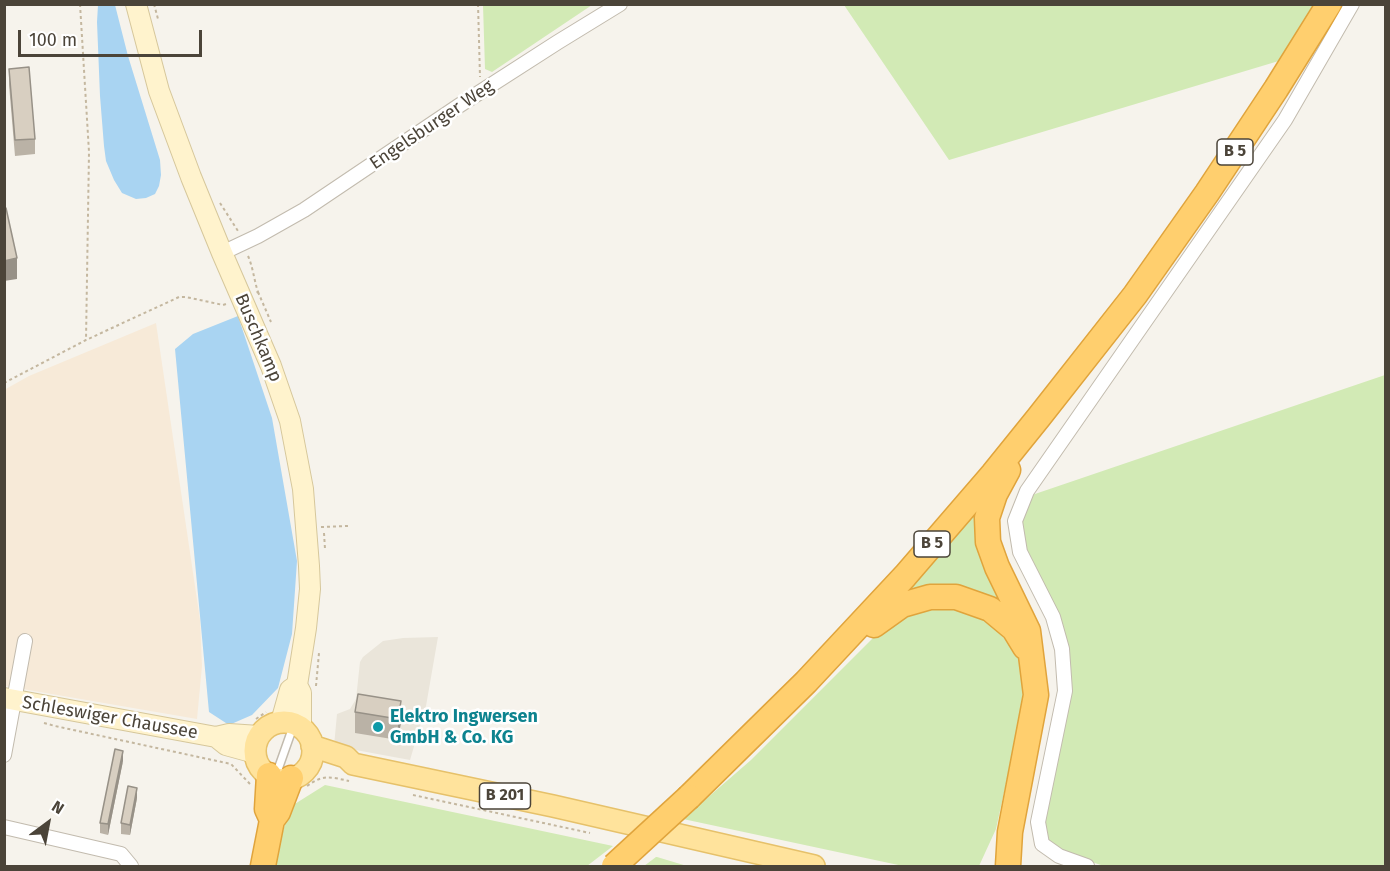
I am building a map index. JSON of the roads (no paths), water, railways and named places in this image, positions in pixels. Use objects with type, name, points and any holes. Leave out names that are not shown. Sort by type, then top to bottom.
[{"type":"highway","name":"B 5","points":[[614,867],[689,797],[820,667],[905,576],[993,474],[1135,295],[1207,194],[1329,4]]},
{"type":"highway","points":[[1008,867],[1010,832],[1036,695],[1028,631],[997,567],[988,542],[987,518],[995,494],[1039,417]]},
{"type":"highway","points":[[820,667],[902,605],[930,597],[956,597],[990,609],[1014,629],[1032,656]]},
{"type":"highway","points":[[263,867],[272,820],[278,812],[278,783]]},
{"type":"highway","points":[[992,867],[1010,832]]},
{"type":"main road","points":[[273,724],[292,724],[310,738],[311,755],[306,770],[278,783],[257,762],[257,744],[265,729],[273,724]]},
{"type":"main road","name":"B 201","points":[[311,755],[352,773],[553,806],[814,867]]},
{"type":"street","name":"Buschkamp","points":[[136,4],[159,91],[191,177],[271,366],[290,421],[303,489],[310,589],[297,685],[301,693],[292,724]]},
{"type":"street","name":"Engelsburger Weg","points":[[222,253],[304,210],[558,42],[620,4]]},
{"type":"street","points":[[1087,867],[1059,856],[1042,844],[1038,822],[1065,692],[1063,660],[1053,617],[1020,552],[1015,521],[1027,491],[1285,120],[1352,4]]},
{"type":"street","points":[[4,755],[10,699],[25,641]]},
{"type":"street","name":"Schleswiger Chaussee","points":[[10,699],[216,737],[229,734],[257,744]]},
{"type":"street","points":[[4,827],[121,854],[131,867]]},
{"type":"lane","points":[[278,783],[292,724]]},
{"type":"water","points":[[98,5],[115,5],[160,160],[159,186],[155,194],[146,198],[136,199],[122,193],[106,161],[100,96]]},
{"type":"water","points":[[238,316],[272,418],[297,561],[292,634],[278,688],[252,715],[229,725],[209,712],[175,349],[193,334]]},
{"type":"place","name":"Elektro Ingwersen GmbH & Co. KG","points":[[378,727]]}]
